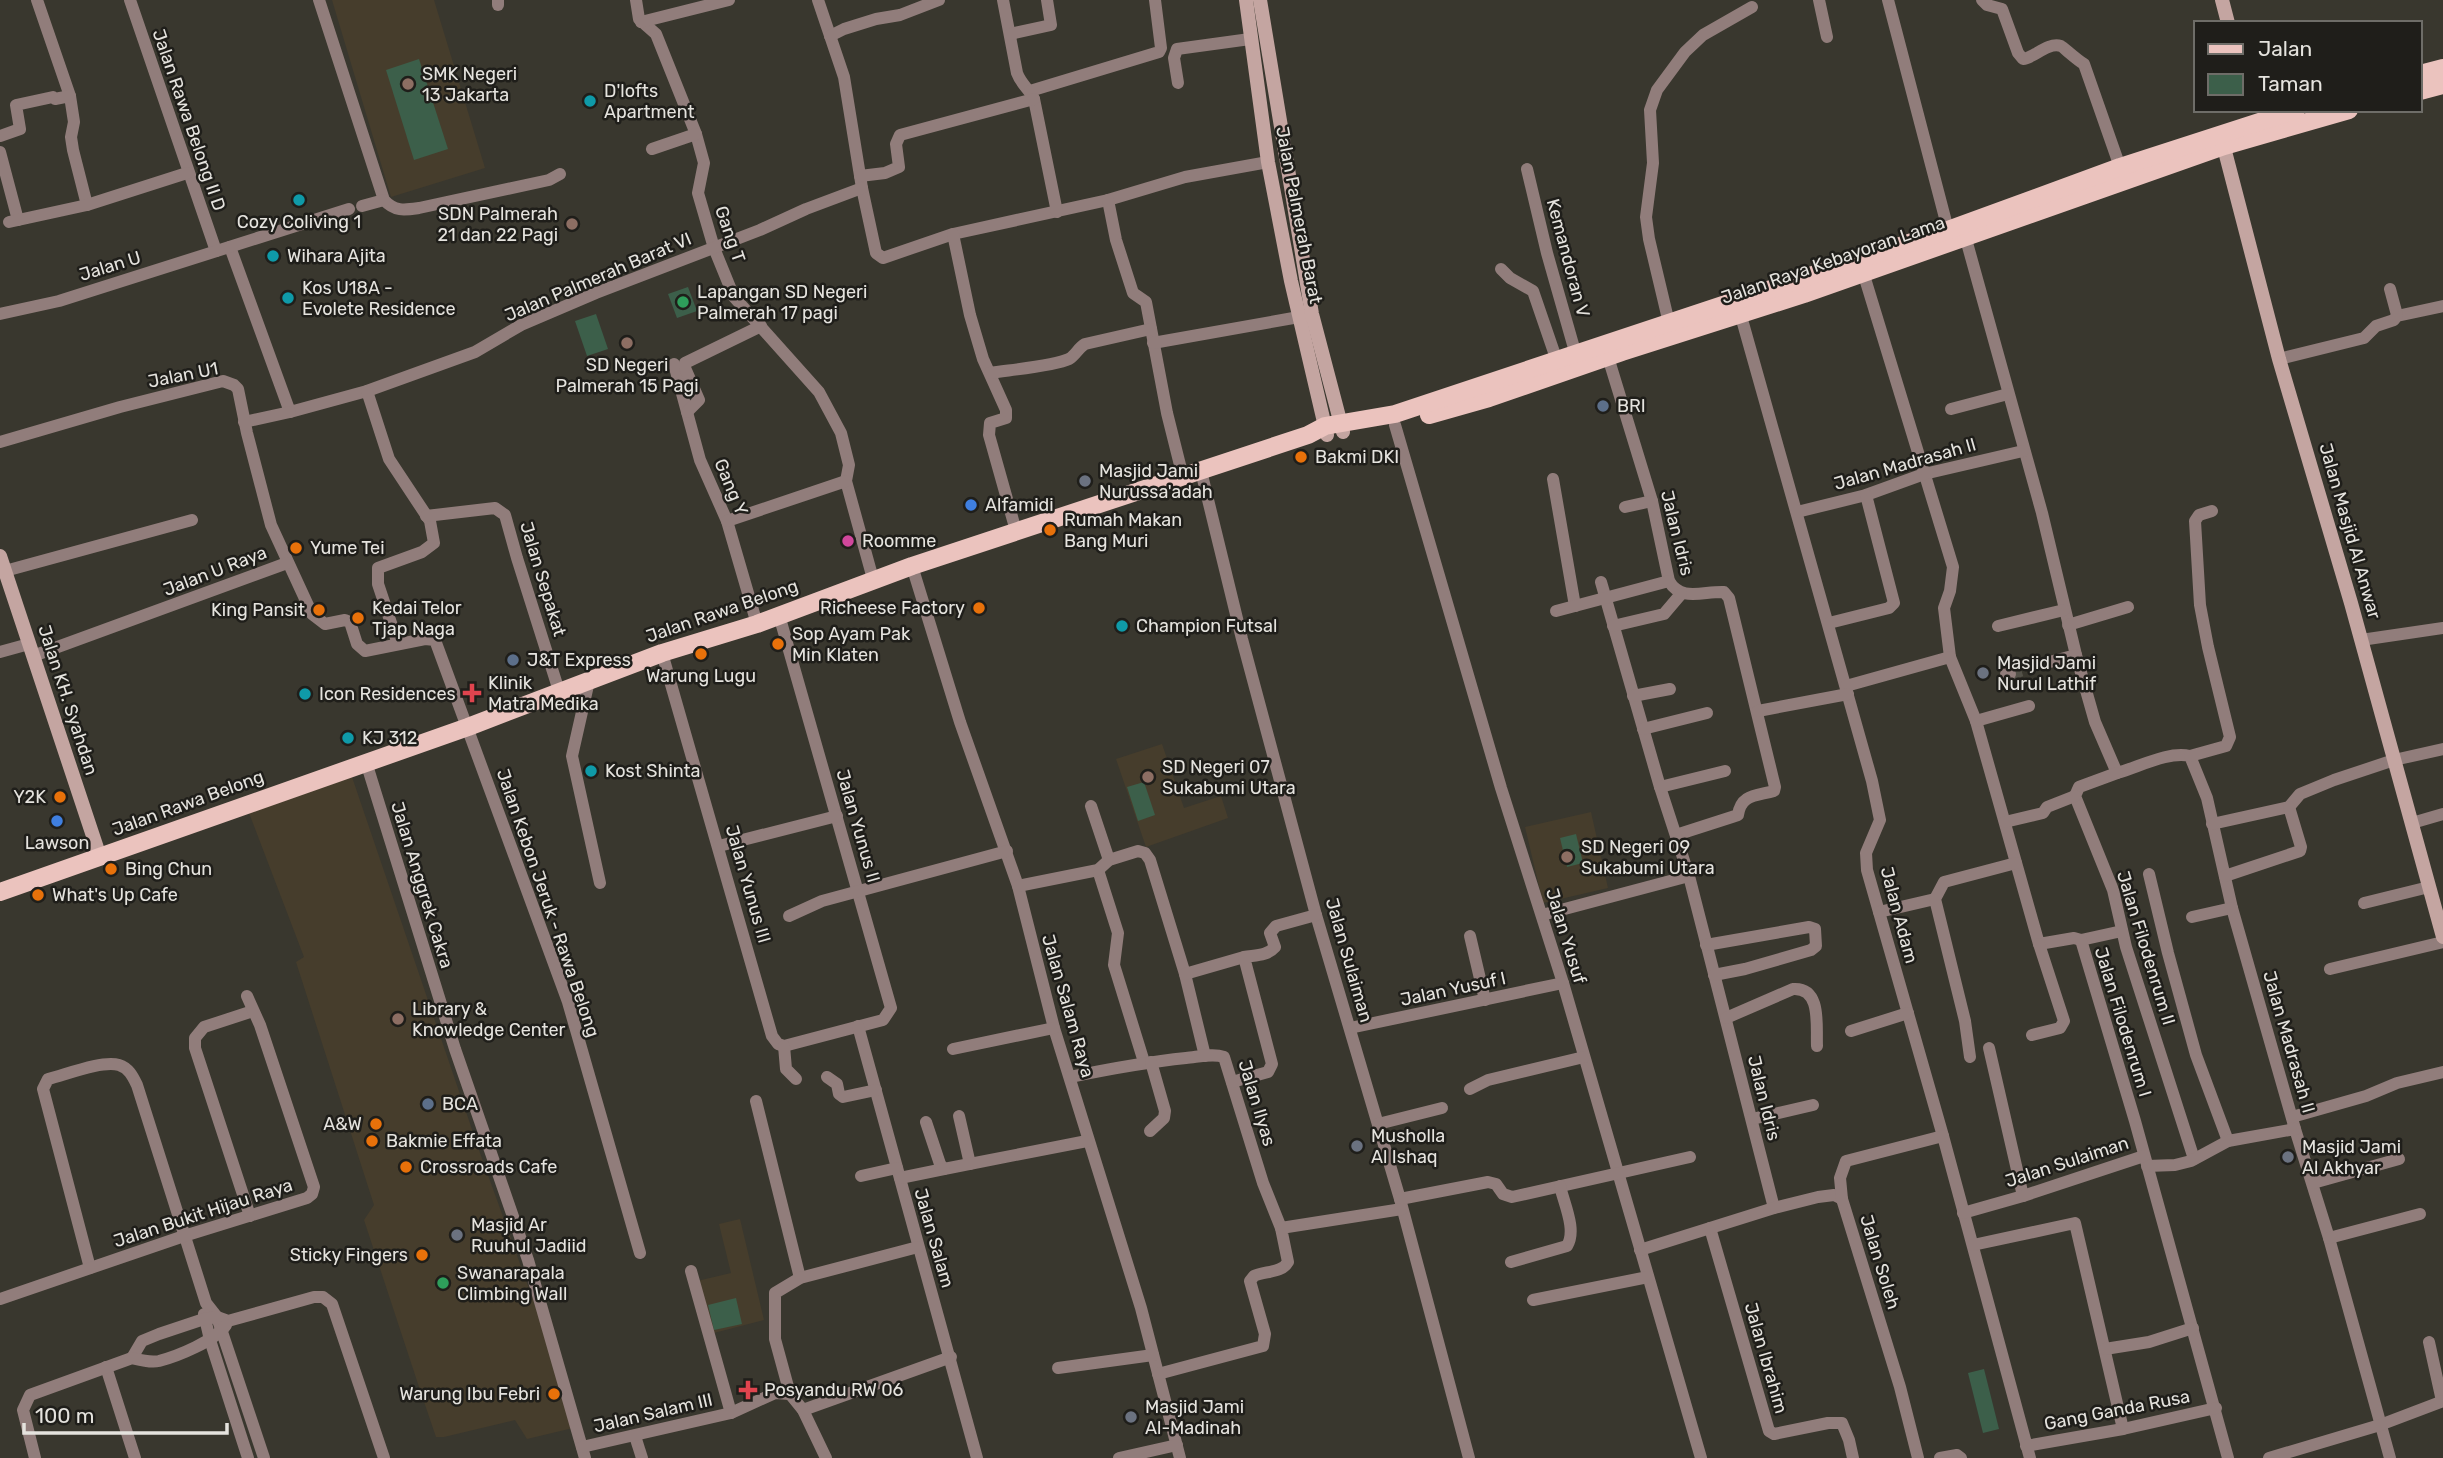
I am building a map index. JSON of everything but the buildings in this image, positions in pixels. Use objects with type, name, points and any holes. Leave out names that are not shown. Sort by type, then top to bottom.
[{"type":"main road","points":[[2422,73],[2443,68]]},
{"type":"main road","points":[[2422,90],[2443,85]]},
{"type":"main road","name":"Jalan Raya Kebayoran Lama","points":[[1334,429],[1395,415],[1669,323],[1738,308],[1863,272],[2111,175],[2222,141],[2254,123],[2290,112]]},
{"type":"main road","name":"Jalan Raya Kebayoran Lama","points":[[2254,123],[2334,112]]},
{"type":"main road","name":"Jalan Raya Kebayoran Lama","points":[[1334,429],[1395,425],[1489,398],[1738,308],[1957,234]]},
{"type":"main road","name":"Jalan Rawa Belong","points":[[0,892],[468,727],[662,653],[757,624],[873,579],[1308,435],[1334,429]]},
{"type":"street","points":[[37,0],[70,96],[74,122],[72,150],[87,205]]},
{"type":"street","name":"Jalan Rawa Belong II D","points":[[130,0],[187,173],[216,251]]},
{"type":"street","points":[[319,0],[384,200],[389,206],[403,210],[542,182],[560,174]]},
{"type":"street","name":"Gang T","points":[[636,0],[641,22],[656,34],[696,134],[704,163],[698,193],[711,249],[734,297],[819,392],[841,433],[849,465],[846,481],[873,579]]},
{"type":"street","points":[[641,22],[729,0]]},
{"type":"street","points":[[818,0],[844,77],[861,182],[879,256],[883,258],[953,234],[1108,200],[1185,177],[1268,162]]},
{"type":"street","points":[[831,36],[939,0]]},
{"type":"street","points":[[1003,0],[1017,73],[1032,95],[1057,212]]},
{"type":"street","points":[[1010,34],[1051,24],[1047,0]]},
{"type":"street","points":[[1032,95],[1156,54],[1161,48],[1155,0]]},
{"type":"street","name":"Jalan Palmerah Barat","points":[[1245,0],[1268,162],[1299,317],[1334,429]]},
{"type":"street","name":"Jalan Palmerah Barat","points":[[1260,0],[1312,314],[1334,429]]},
{"type":"street","points":[[1819,0],[1827,37]]},
{"type":"street","points":[[1888,0],[1957,234],[2008,394],[2042,513],[2064,610],[2095,722],[2117,773]]},
{"type":"street","points":[[1982,0],[1987,5],[2001,9],[2018,53],[2023,59],[2029,59],[2040,50],[2059,45],[2064,47],[2072,58],[2084,64],[2111,175]]},
{"type":"street","points":[[2222,0],[2227,21]]},
{"type":"street","points":[[1669,323],[1646,217],[1653,163],[1650,110],[1657,90],[1685,52],[1703,35],[1752,7]]},
{"type":"street","points":[[1178,83],[1174,58],[1177,49],[1250,39]]},
{"type":"street","name":"Jalan Palmerah Barat VI","points":[[290,412],[367,391],[475,352],[521,326],[596,293],[711,249],[899,167],[897,144],[900,135],[1032,95]]},
{"type":"street","points":[[0,136],[18,132],[20,127],[16,105],[53,96],[55,99],[70,96]]},
{"type":"street","points":[[652,149],[696,134]]},
{"type":"street","name":"Jalan Masjid Al Anwar","points":[[2222,141],[2279,359],[2361,640],[2443,940]]},
{"type":"street","points":[[0,152],[14,221],[87,205],[187,173]]},
{"type":"street","name":"Kemandoran V","points":[[1527,169],[1576,355]]},
{"type":"street","name":"Jalan U","points":[[0,314],[59,300],[384,200]]},
{"type":"street","points":[[1108,200],[1116,240],[1129,280],[1135,296],[1145,299],[1167,413],[1183,477]]},
{"type":"street","points":[[953,234],[970,315],[983,359],[1006,410],[1006,418],[990,423],[989,435],[1016,531]]},
{"type":"street","points":[[230,247],[290,412],[244,422]]},
{"type":"street","points":[[1501,269],[1510,278],[1533,291],[1557,361]]},
{"type":"street","points":[[1863,272],[1952,567],[1950,591],[1944,608],[1950,657],[1976,721],[2039,944],[2064,1021],[2060,1028],[2032,1035]]},
{"type":"street","points":[[2390,289],[2397,316]]},
{"type":"street","points":[[2279,359],[2364,338],[2376,326],[2394,320],[2397,316],[2443,306]]},
{"type":"street","name":"Jalan Adam","points":[[1738,308],[1829,623],[1880,820],[1866,853],[1867,870],[1943,1136],[2028,1452]]},
{"type":"street","points":[[1153,343],[1299,317]]},
{"type":"street","points":[[687,412],[699,400],[685,363],[761,326]]},
{"type":"street","points":[[990,373],[1059,362],[1076,354],[1085,344],[1151,330]]},
{"type":"street","name":"Jalan Idris","points":[[1608,357],[1652,501],[1670,581],[1681,594],[1724,592],[1729,598],[1775,788],[1774,791],[1743,799],[1739,804],[1738,814],[1732,817],[1676,835]]},
{"type":"street","name":"Gang Y","points":[[674,364],[700,460],[727,521],[757,624]]},
{"type":"street","name":"Jalan U1","points":[[0,442],[223,381],[233,385],[238,389],[271,525],[287,563]]},
{"type":"street","points":[[367,391],[389,459],[430,522],[435,543],[422,552],[378,568],[378,584],[398,644]]},
{"type":"street","points":[[1951,409],[2008,394]]},
{"type":"street","name":"Jalan Yusuf","points":[[1395,425],[1501,788],[1563,984],[1701,1458]]},
{"type":"street","name":"Jalan Madrasah II","points":[[1797,512],[1866,495],[1924,474],[2023,452]]},
{"type":"street","name":"Jalan Sulaiman","points":[[1201,471],[1242,639],[1316,915],[1401,1204],[1469,1458]]},
{"type":"street","points":[[1553,479],[1575,606]]},
{"type":"street","points":[[727,521],[846,481]]},
{"type":"street","points":[[1829,623],[1889,608],[1894,604],[1866,495]]},
{"type":"street","points":[[1625,508],[1652,501]]},
{"type":"street","name":"Jalan Sepakat","points":[[426,516],[495,508],[505,515],[559,691]]},
{"type":"street","points":[[2005,822],[2043,813],[2047,807],[2075,796],[2079,787],[2117,773],[2170,757],[2190,756],[2226,746],[2231,737],[2200,605],[2195,522],[2199,514],[2212,510]]},
{"type":"street","points":[[5,571],[192,520]]},
{"type":"street","name":"Jalan KH. Syahdan","points":[[0,556],[100,857]]},
{"type":"street","name":"Jalan U Raya","points":[[0,652],[31,650],[287,563],[312,614],[319,622],[350,622],[357,645],[365,651],[425,639],[435,640],[452,691],[468,727]]},
{"type":"street","name":"Jalan Salam Raya","points":[[912,566],[960,722],[1018,886],[1054,1028],[1133,1284],[1178,1451]]},
{"type":"street","points":[[1556,611],[1670,581]]},
{"type":"street","name":"Jalan Idris","points":[[1601,582],[1660,787],[1687,870],[1774,1208]]},
{"type":"street","points":[[1613,626],[1664,614],[1681,594]]},
{"type":"street","points":[[2068,625],[2128,607]]},
{"type":"street","points":[[1998,626],[2064,610]]},
{"type":"street","name":"Jalan Yunus II","points":[[779,615],[891,1008],[883,1020],[858,1026]]},
{"type":"street","points":[[2361,640],[2443,628]]},
{"type":"street","name":"Jalan Yunus III","points":[[662,653],[772,1036],[778,1044],[784,1046],[786,1069],[796,1079]]},
{"type":"street","points":[[2042,664],[2076,655]]},
{"type":"street","points":[[1758,711],[1847,690],[1950,657]]},
{"type":"street","points":[[589,681],[572,755],[600,883]]},
{"type":"street","points":[[1633,696],[1670,689]]},
{"type":"street","points":[[1976,721],[2029,706]]},
{"type":"street","points":[[1643,729],[1707,713]]},
{"type":"street","name":"Jalan Kebon Jeruk - Rawa Belong","points":[[468,727],[568,1002],[640,1253]]},
{"type":"street","points":[[2213,824],[2289,807],[2300,794],[2394,760],[2443,750]]},
{"type":"street","name":"Jalan Madrasah II","points":[[2190,756],[2207,798],[2232,908],[2293,1123],[2329,1238],[2390,1458]]},
{"type":"street","name":"Jalan Anggrek Cakra","points":[[366,762],[454,1049],[528,1260],[584,1453]]},
{"type":"street","points":[[1660,787],[1725,771]]},
{"type":"street","name":"Jalan Filodenrum II","points":[[2075,796],[2113,890],[2122,931],[2194,1159]]},
{"type":"street","points":[[1091,806],[1109,860]]},
{"type":"street","points":[[2225,876],[2300,851],[2289,807]]},
{"type":"street","points":[[2412,823],[2443,814]]},
{"type":"street","points":[[719,846],[837,816]]},
{"type":"street","points":[[789,916],[822,901],[1007,851]]},
{"type":"street","points":[[1018,886],[1098,870],[1109,860],[1138,851],[1145,853],[1150,860],[1185,974],[1205,1056],[1147,1062],[1070,1077]]},
{"type":"street","points":[[1970,1057],[1965,1021],[1935,899],[1944,882],[2016,863]]},
{"type":"street","points":[[1098,870],[1118,933],[1114,965],[1166,1111],[1164,1118],[1150,1131]]},
{"type":"street","points":[[1542,915],[1687,870]]},
{"type":"street","points":[[2149,874],[2196,1055],[2228,1141]]},
{"type":"street","points":[[2364,903],[2429,887]]},
{"type":"street","points":[[1879,912],[1935,899]]},
{"type":"street","points":[[2192,917],[2232,908]]},
{"type":"street","points":[[1185,974],[1268,953],[1275,947],[1270,933],[1276,926],[1316,915]]},
{"type":"street","points":[[1706,945],[1809,927],[1815,929],[1815,948],[1745,970],[1714,975]]},
{"type":"street","points":[[1784,931],[1788,955]]},
{"type":"street","points":[[2081,940],[2122,931]]},
{"type":"street","points":[[1470,936],[1485,1000]]},
{"type":"street","name":"Jalan Filodenrum I","points":[[2039,944],[2074,938],[2081,940],[2126,1089],[2228,1458]]},
{"type":"street","points":[[2330,969],[2443,940]]},
{"type":"street","points":[[1232,1082],[1268,1072],[1272,1064],[1244,957]]},
{"type":"street","name":"Jalan Yusuf I","points":[[1350,1028],[1563,984]]},
{"type":"street","points":[[1726,1018],[1801,988],[1810,995],[1816,1010],[1817,1046]]},
{"type":"street","points":[[247,996],[253,1011],[204,1027],[195,1038],[195,1048],[250,1216]]},
{"type":"street","name":"Jalan Bukit Hijau Raya","points":[[0,1297],[307,1198],[312,1194],[314,1187],[253,1011]]},
{"type":"street","points":[[1851,1031],[1908,1013]]},
{"type":"street","points":[[784,1046],[858,1026]]},
{"type":"street","name":"Jalan Salam","points":[[858,1026],[977,1458]]},
{"type":"street","points":[[953,1049],[1054,1028]]},
{"type":"street","points":[[1989,1048],[2023,1196]]},
{"type":"street","name":"Jalan Ilyas","points":[[1158,1374],[1263,1346],[1265,1334],[1250,1281],[1254,1276],[1282,1269],[1288,1262],[1281,1227],[1263,1183],[1224,1057],[1205,1056]]},
{"type":"street","points":[[1470,1089],[1488,1080],[1584,1057]]},
{"type":"street","points":[[90,1268],[43,1089],[48,1079],[104,1065],[119,1065],[130,1071],[137,1085],[206,1303],[222,1323],[264,1458]]},
{"type":"street","name":"Jalan Sulaiman","points":[[1964,1213],[2145,1161],[2175,1165],[2194,1159],[2228,1141],[2293,1123],[2397,1083],[2443,1072]]},
{"type":"street","points":[[827,1077],[837,1084],[839,1094],[843,1097],[876,1090]]},
{"type":"street","points":[[756,1101],[800,1278]]},
{"type":"street","points":[[1752,1119],[1813,1105]]},
{"type":"street","points":[[1378,1124],[1442,1108]]},
{"type":"street","points":[[959,1116],[970,1164]]},
{"type":"street","points":[[926,1122],[944,1169]]},
{"type":"street","points":[[1842,1199],[1840,1178],[1846,1161],[1943,1136]]},
{"type":"street","points":[[861,1176],[944,1169],[1087,1141]]},
{"type":"street","points":[[1281,1227],[1401,1204],[1488,1182],[1496,1184],[1503,1195],[1507,1196],[1690,1157]]},
{"type":"street","points":[[2313,1183],[2399,1158]]},
{"type":"street","points":[[1511,1262],[1567,1246],[1572,1232],[1560,1186]]},
{"type":"street","name":"Jalan Soleh","points":[[1640,1250],[1825,1195],[1842,1199],[1900,1387],[1918,1458]]},
{"type":"street","points":[[2329,1238],[2420,1214]]},
{"type":"street","points":[[1973,1245],[2075,1223],[2123,1429]]},
{"type":"street","name":"Jalan Ibrahim","points":[[1710,1228],[1769,1431],[1774,1434],[1828,1423],[1842,1423],[1853,1458]]},
{"type":"street","points":[[826,1458],[803,1410],[790,1394],[775,1339],[775,1293],[800,1278],[918,1247]]},
{"type":"street","name":"Jalan Salam III","points":[[691,1271],[731,1413]]},
{"type":"street","points":[[1533,1300],[1648,1277]]},
{"type":"street","points":[[132,1358],[142,1341],[204,1319],[222,1323],[314,1297],[323,1297],[332,1304],[384,1458]]},
{"type":"street","points":[[206,1303],[204,1319],[248,1458]]},
{"type":"street","points":[[35,1458],[23,1410],[30,1395],[132,1358],[146,1362],[158,1361],[210,1340],[222,1323]]},
{"type":"street","points":[[2105,1349],[2149,1342],[2193,1328]]},
{"type":"street","points":[[2269,1458],[2380,1425],[2443,1401],[2429,1342]]},
{"type":"street","points":[[1058,1368],[1153,1355]]},
{"type":"street","points":[[803,1410],[951,1357]]},
{"type":"street","points":[[106,1367],[135,1458]]},
{"type":"street","name":"Jalan Salam III","points":[[584,1453],[635,1436],[731,1413],[775,1393],[790,1394]]},
{"type":"street","name":"Gang Ganda Rusa","points":[[2028,1452],[2216,1408]]},
{"type":"street","points":[[635,1436],[642,1458]]},
{"type":"street","points":[[1119,1458],[1178,1451]]},
{"type":"street","points":[[1941,1458],[1957,1455],[1961,1458]]},
{"type":"shaded area","name":"SMK Negeri 13 Jakarta","points":[[332,0],[434,0],[485,168],[391,197]]},
{"type":"shaded area","name":"SD Negeri 07 Sukabumi Utara","points":[[1162,744],[1184,808],[1221,796],[1228,818],[1146,847],[1116,759]]},
{"type":"shaded area","points":[[352,777],[480,1153],[536,1308],[573,1428],[527,1439],[515,1420],[436,1437],[421,1393],[364,1220],[374,1205],[296,962],[304,957],[249,813]]},
{"type":"shaded area","name":"SD Negeri 09 Sukabumi Utara","points":[[1591,812],[1608,888],[1543,903],[1525,827]]},
{"type":"shaded area","points":[[740,1219],[764,1320],[710,1334],[697,1281],[731,1273],[719,1224]]},
{"type":"green space","points":[[419,59],[448,149],[414,160],[386,70]]},
{"type":"green space","name":"Lapangan SD Negeri Palmerah 17 pagi","points":[[688,287],[697,311],[677,318],[668,294]]},
{"type":"green space","points":[[596,314],[608,349],[587,356],[575,321]]},
{"type":"green space","points":[[1144,782],[1155,815],[1138,821],[1127,787]]},
{"type":"green space","points":[[1576,834],[1583,863],[1567,867],[1560,838]]},
{"type":"green space","points":[[736,1298],[742,1324],[714,1330],[708,1305]]},
{"type":"green space","points":[[1984,1369],[1999,1429],[1983,1433],[1968,1373]]},
{"type":"tunnel","points":[[2010,674],[2042,664]]},
{"type":"place","name":"SMK Negeri 13 Jakarta","points":[[408,84]]},
{"type":"place","name":"D'lofts Apartment","points":[[590,101]]},
{"type":"place","name":"Cozy Coliving 1","points":[[299,200]]},
{"type":"place","name":"SDN Palmerah 21 dan 22 Pagi","points":[[572,224]]},
{"type":"place","name":"Wihara Ajita","points":[[273,256]]},
{"type":"place","name":"Kos U18A - Evolete Residence","points":[[288,298]]},
{"type":"place","name":"Lapangan SD Negeri Palmerah 17 pagi","points":[[683,302]]},
{"type":"place","name":"SD Negeri Palmerah 15 Pagi","points":[[627,343]]},
{"type":"place","name":"BRI","points":[[1603,406]]},
{"type":"place","name":"Bakmi DKI","points":[[1301,457]]},
{"type":"place","name":"Masjid Jami Nurussa'adah","points":[[1085,481]]},
{"type":"place","name":"Alfamidi","points":[[971,505]]},
{"type":"place","name":"Rumah Makan Bang Muri","points":[[1050,530]]},
{"type":"place","name":"Roomme","points":[[848,541]]},
{"type":"place","name":"Yume Tei","points":[[296,548]]},
{"type":"place","name":"Richeese Factory","points":[[979,608]]},
{"type":"place","name":"King Pansit","points":[[319,610]]},
{"type":"place","name":"Kedai Telor Tjap Naga","points":[[358,618]]},
{"type":"place","name":"Champion Futsal","points":[[1122,626]]},
{"type":"place","name":"Sop Ayam Pak Min Klaten","points":[[778,644]]},
{"type":"place","name":"Warung Lugu","points":[[701,654]]},
{"type":"place","name":"J&T Express","points":[[513,660]]},
{"type":"place","name":"Masjid Jami Nurul Lathif","points":[[1983,673]]},
{"type":"place","name":"Klinik Matra Medika","points":[[472,693]]},
{"type":"place","name":"Icon Residences","points":[[305,694]]},
{"type":"place","name":"KJ 312","points":[[348,738]]},
{"type":"place","name":"Kost Shinta","points":[[591,771]]},
{"type":"place","name":"SD Negeri 07 Sukabumi Utara","points":[[1148,777]]},
{"type":"place","name":"Y2K","points":[[60,797]]},
{"type":"place","name":"Lawson","points":[[57,821]]},
{"type":"place","name":"SD Negeri 09 Sukabumi Utara","points":[[1567,857]]},
{"type":"place","name":"Bing Chun","points":[[111,869]]},
{"type":"place","name":"What's Up Cafe","points":[[38,895]]},
{"type":"place","name":"Library & Knowledge Center","points":[[398,1019]]},
{"type":"place","name":"BCA","points":[[428,1104]]},
{"type":"place","name":"A&W","points":[[376,1124]]},
{"type":"place","name":"Bakmie Effata","points":[[372,1141]]},
{"type":"place","name":"Musholla Al Ishaq","points":[[1357,1146]]},
{"type":"place","name":"Masjid Jami Al Akhyar","points":[[2288,1157]]},
{"type":"place","name":"Crossroads Cafe","points":[[406,1167]]},
{"type":"place","name":"Masjid Ar Ruuhul Jadiid","points":[[457,1235]]},
{"type":"place","name":"Sticky Fingers","points":[[422,1255]]},
{"type":"place","name":"Swanarapala Climbing Wall","points":[[443,1283]]},
{"type":"place","name":"Posyandu RW 06","points":[[748,1390]]},
{"type":"place","name":"Warung Ibu Febri","points":[[554,1394]]},
{"type":"place","name":"Masjid Jami Al-Madinah","points":[[1131,1417]]}]
